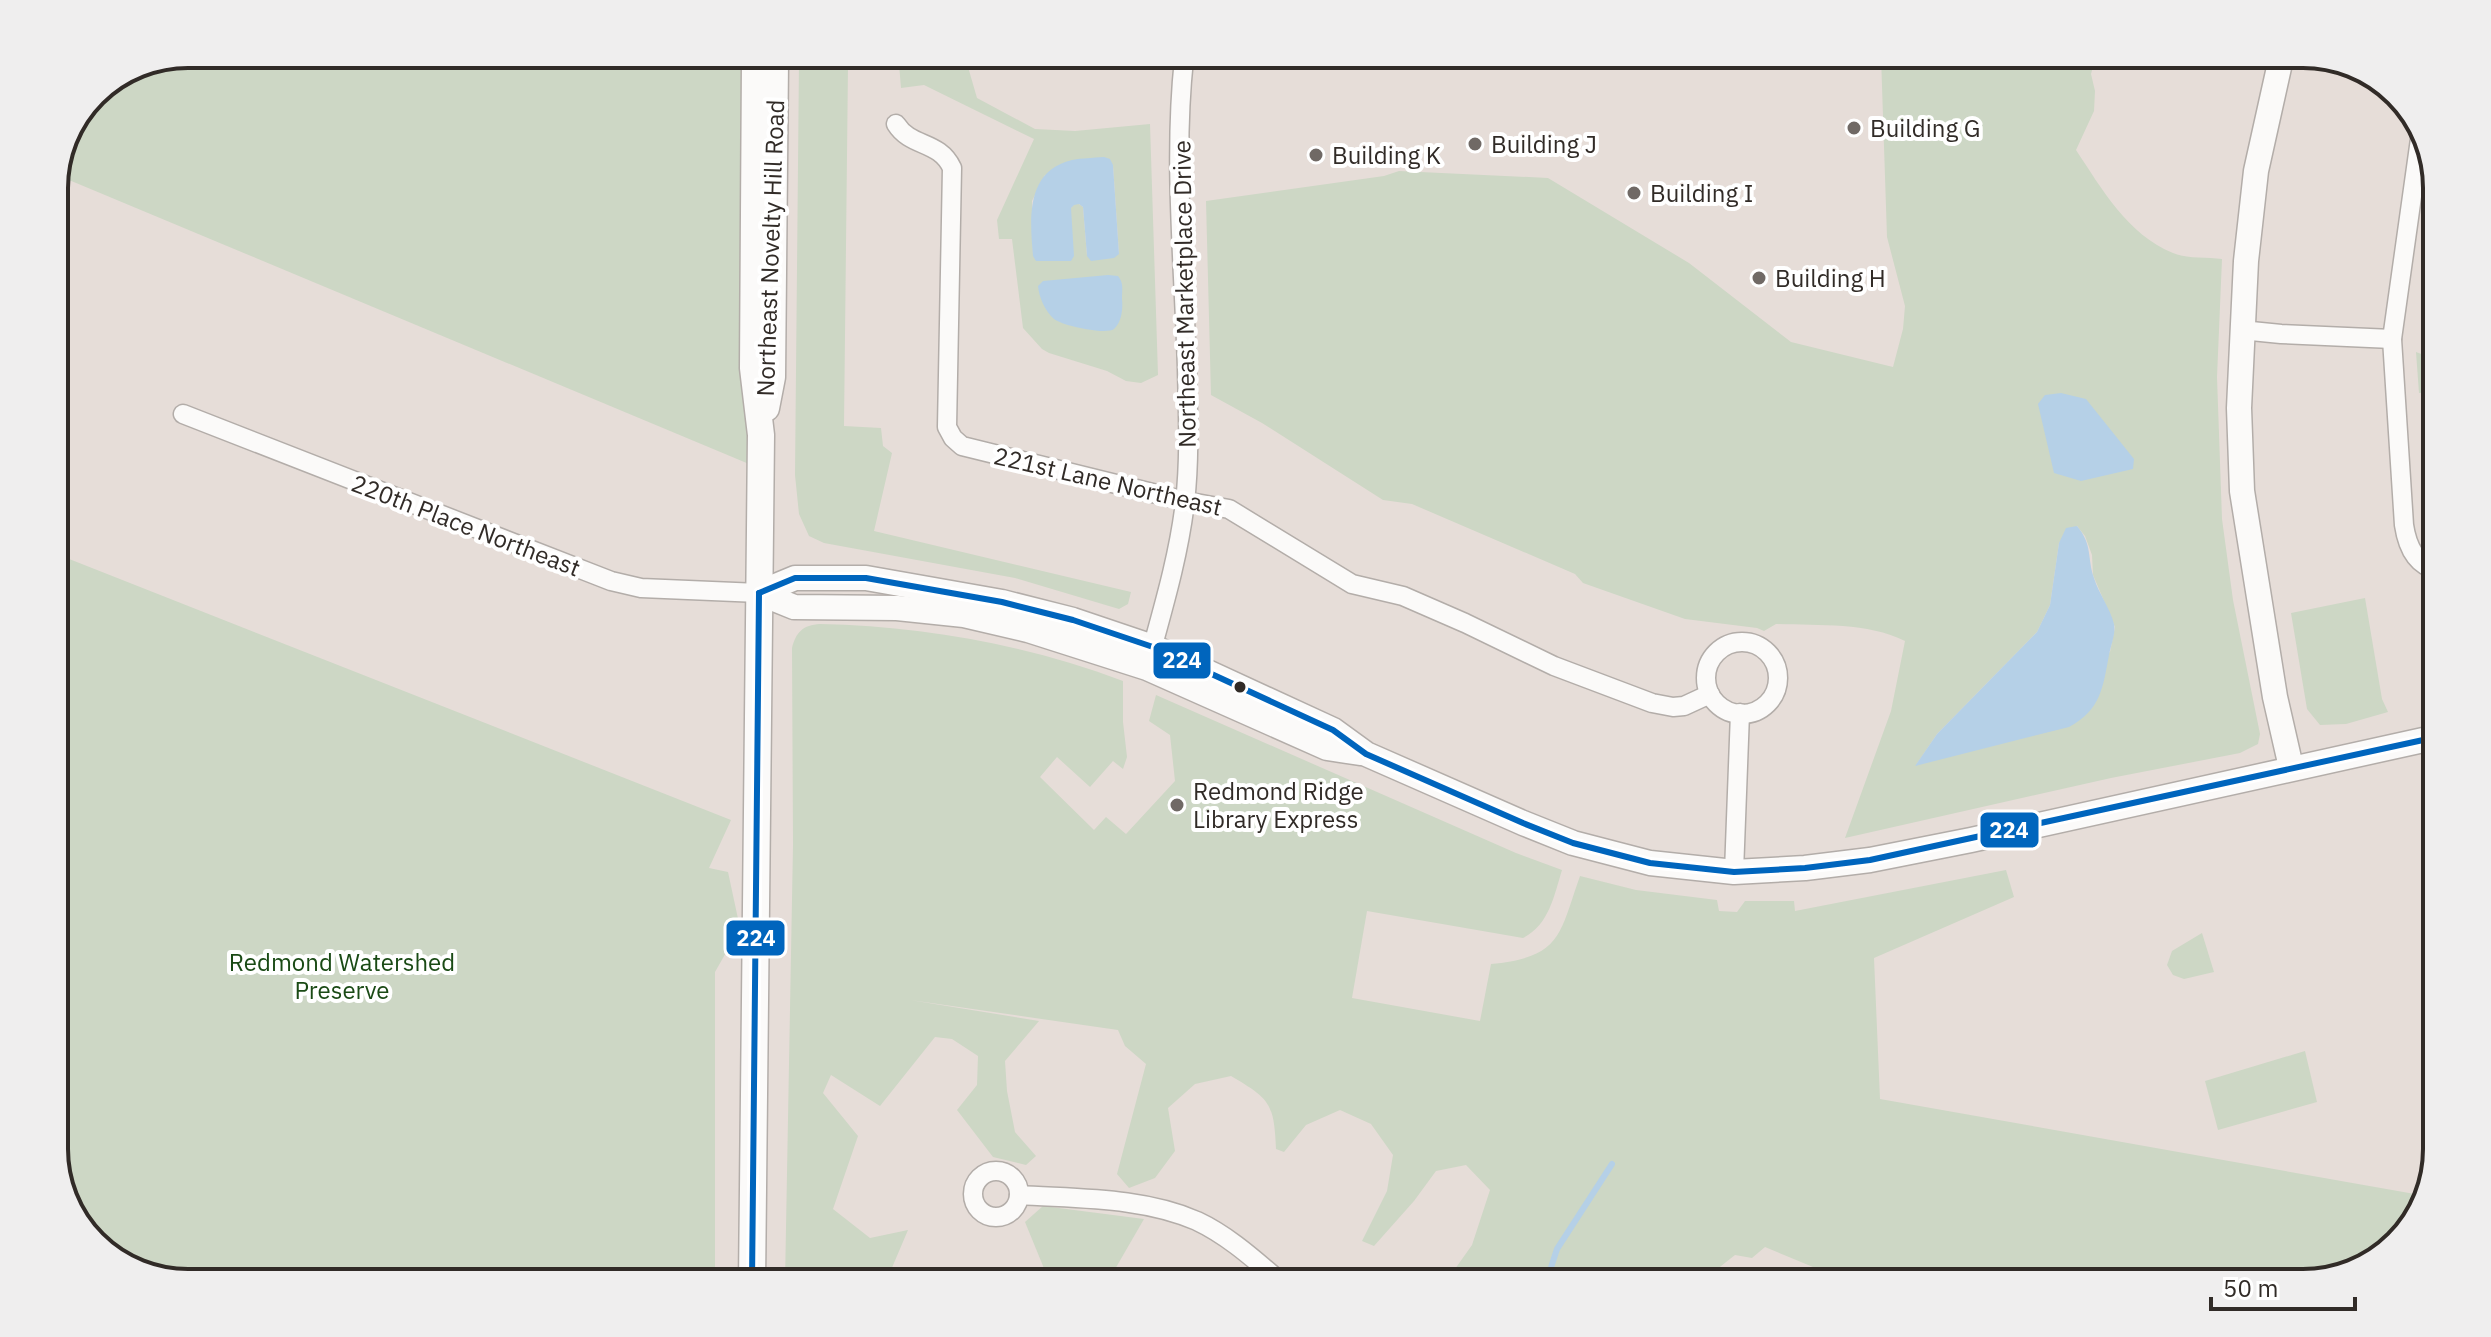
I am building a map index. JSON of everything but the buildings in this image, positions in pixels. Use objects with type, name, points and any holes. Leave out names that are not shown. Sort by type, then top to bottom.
[{"type":"main road","name":"Northeast Novelty Hill Road","points":[[752,1269],[761,435],[753,368],[755,68]]},
{"type":"main road","name":"Northeast Novelty Hill Road","points":[[761,435],[772,377],[775,68]]},
{"type":"street","name":"Northeast Marketplace Drive","points":[[1150,657],[1174,568],[1185,501],[1189,430],[1181,204],[1183,68]]},
{"type":"street","points":[[2279,68],[2256,171],[2241,330],[2239,408],[2242,491],[2275,697],[2291,767]]},
{"type":"street","name":"221st Lane Northeast","points":[[896,124],[905,136],[937,150],[952,168],[947,427],[962,446],[1229,509],[1352,584],[1403,596],[1554,666],[1652,703],[1684,706],[1710,694]]},
{"type":"street","points":[[2418,152],[2392,339],[2404,525],[2407,545],[2423,561]]},
{"type":"street","points":[[2415,168],[2422,169]]},
{"type":"street","points":[[2241,330],[2392,339]]},
{"type":"street","name":"220th Place Northeast","points":[[183,414],[611,581],[641,588],[759,593]]},
{"type":"street","points":[[759,593],[795,578],[866,578],[1002,602],[1073,620],[1150,657],[1333,730],[1366,754],[1573,843],[1650,863],[1734,872],[1870,860],[2423,740]]},
{"type":"street","points":[[1743,642],[1764,649],[1777,668],[1776,691],[1761,708],[1740,713],[1727,711],[1710,694],[1706,682],[1707,670],[1720,649],[1731,643],[1743,642]]},
{"type":"street","points":[[1734,872],[1740,713]]},
{"type":"street","points":[[1019,1195],[1127,1202],[1162,1210],[1197,1222],[1231,1241],[1265,1269]]},
{"type":"green space","points":[[755,68],[761,469],[68,180],[80,135],[109,98],[142,77],[165,70]]},
{"type":"green space","points":[[799,68],[848,68],[844,426],[881,428],[883,446],[892,453],[874,531],[1131,592],[1128,604],[1119,609],[1015,578],[824,543],[809,536],[799,514],[795,475]]},
{"type":"green space","points":[[899,68],[968,68],[977,98],[1035,129],[1075,131],[1150,124],[1158,375],[1141,383],[1126,381],[1107,371],[1049,353],[1023,328],[1012,239],[999,239],[997,220],[1034,139],[924,85],[901,88]],"holes":[[[1113,165],[1119,254],[1087,256],[1083,207],[1079,204],[1074,204],[1033,256],[1032,201],[1045,175]]]},
{"type":"green space","points":[[1881,68],[2093,68],[2094,111],[2076,150],[2096,180],[2129,222],[2157,245],[2179,255],[2222,259],[2217,377],[2222,519],[2233,600],[2260,734],[2258,744],[2240,753],[2111,778],[1845,838],[1891,711],[1905,641],[1875,631],[1842,626],[1776,624],[1764,631],[1685,619],[1583,583],[1575,574],[1412,504],[1383,500],[1262,423],[1211,395],[1206,201],[1384,176],[1399,171],[1548,178],[1689,263],[1791,342],[1893,367],[1903,329],[1905,306],[1887,237]],"holes":[[[2077,526],[2085,536],[2092,555],[2093,575],[2115,627],[2110,652],[1916,765],[1937,734],[2037,632],[2050,605],[2059,543]]]},
{"type":"green space","points":[[2416,352],[2423,355],[2423,393],[2419,393]]},
{"type":"green space","name":"Redmond Watershed Preserve","points":[[68,559],[731,820],[709,868],[728,872],[740,928],[715,972],[715,1269],[188,1269],[157,1265],[121,1249],[88,1216],[74,1188],[68,1157]]},
{"type":"green space","points":[[2365,598],[2382,699],[2388,712],[2346,724],[2320,725],[2307,709],[2291,613]]},
{"type":"green space","points":[[809,626],[859,626],[936,633],[1050,657],[1123,681],[1127,757],[1123,769],[1113,761],[1090,787],[1057,757],[1040,777],[1094,830],[1106,817],[1126,834],[1175,781],[1170,735],[1149,721],[1156,695],[1516,853],[1562,870],[1545,918],[1523,938],[1367,911],[1352,998],[1480,1021],[1491,964],[1532,956],[1545,949],[1561,928],[1580,876],[1636,890],[1717,900],[1719,911],[1737,912],[1745,901],[1794,901],[1795,911],[2006,870],[2014,897],[1874,958],[1880,1099],[2414,1194],[2403,1216],[2376,1244],[2349,1260],[2319,1268],[1814,1269],[1765,1247],[1752,1258],[1735,1255],[1717,1269],[1455,1269],[1472,1245],[1490,1190],[1466,1165],[1436,1171],[1374,1246],[1362,1241],[1387,1191],[1393,1155],[1371,1124],[1340,1110],[1306,1125],[1284,1152],[1276,1149],[1274,1121],[1267,1104],[1262,1097],[1231,1076],[1195,1084],[1168,1108],[1175,1151],[1155,1178],[1129,1188],[1117,1174],[1146,1064],[1125,1046],[1118,1030],[910,1000],[1039,1021],[1005,1061],[1015,1132],[1036,1156],[1026,1165],[993,1157],[957,1110],[977,1085],[978,1056],[952,1039],[935,1037],[880,1106],[831,1075],[823,1093],[858,1136],[833,1209],[870,1238],[908,1230],[891,1269],[785,1269],[793,845],[792,648],[801,630]]},
{"type":"green space","points":[[2202,933],[2214,972],[2184,979],[2173,975],[2167,965],[2172,951]]},
{"type":"green space","points":[[2305,1051],[2317,1102],[2218,1130],[2205,1081]]},
{"type":"green space","points":[[1043,1206],[1144,1219],[1115,1269],[1044,1269],[1025,1222]]},
{"type":"water","points":[[1110,159],[1113,165],[1119,254],[1114,258],[1091,261],[1087,256],[1083,207],[1079,204],[1071,208],[1074,256],[1071,261],[1036,261],[1031,227],[1038,186],[1057,166],[1072,160]]},
{"type":"water","points":[[1118,276],[1122,287],[1120,319],[1114,329],[1084,329],[1059,322],[1043,304],[1038,286],[1043,281]]},
{"type":"water","points":[[2061,393],[2086,399],[2134,459],[2133,469],[2081,481],[2054,473],[2038,404],[2045,395]]},
{"type":"water","points":[[2077,526],[2088,546],[2094,578],[2114,628],[2102,687],[2094,705],[2069,727],[1915,766],[1937,734],[2037,632],[2050,605],[2059,543],[2066,528]]},
{"type":"waterway","points":[[1551,1269],[1557,1249],[1612,1164]]},
{"type":"transit line","name":"224","points":[[759,593],[795,578],[866,578],[1002,602],[1073,620],[1153,647],[1333,730],[1366,754],[1573,843],[1650,863],[1734,872],[1870,860],[2423,740]]},
{"type":"transit line","name":"224","points":[[752,1269],[759,593]]},
{"type":"place","name":"Building G","points":[[1854,128]]},
{"type":"place","name":"Building J","points":[[1475,144]]},
{"type":"place","name":"Building K","points":[[1316,155]]},
{"type":"place","name":"Building I","points":[[1634,193]]},
{"type":"place","name":"Building H","points":[[1759,278]]},
{"type":"place","name":"Redmond Ridge Library Express","points":[[1177,805]]}]
